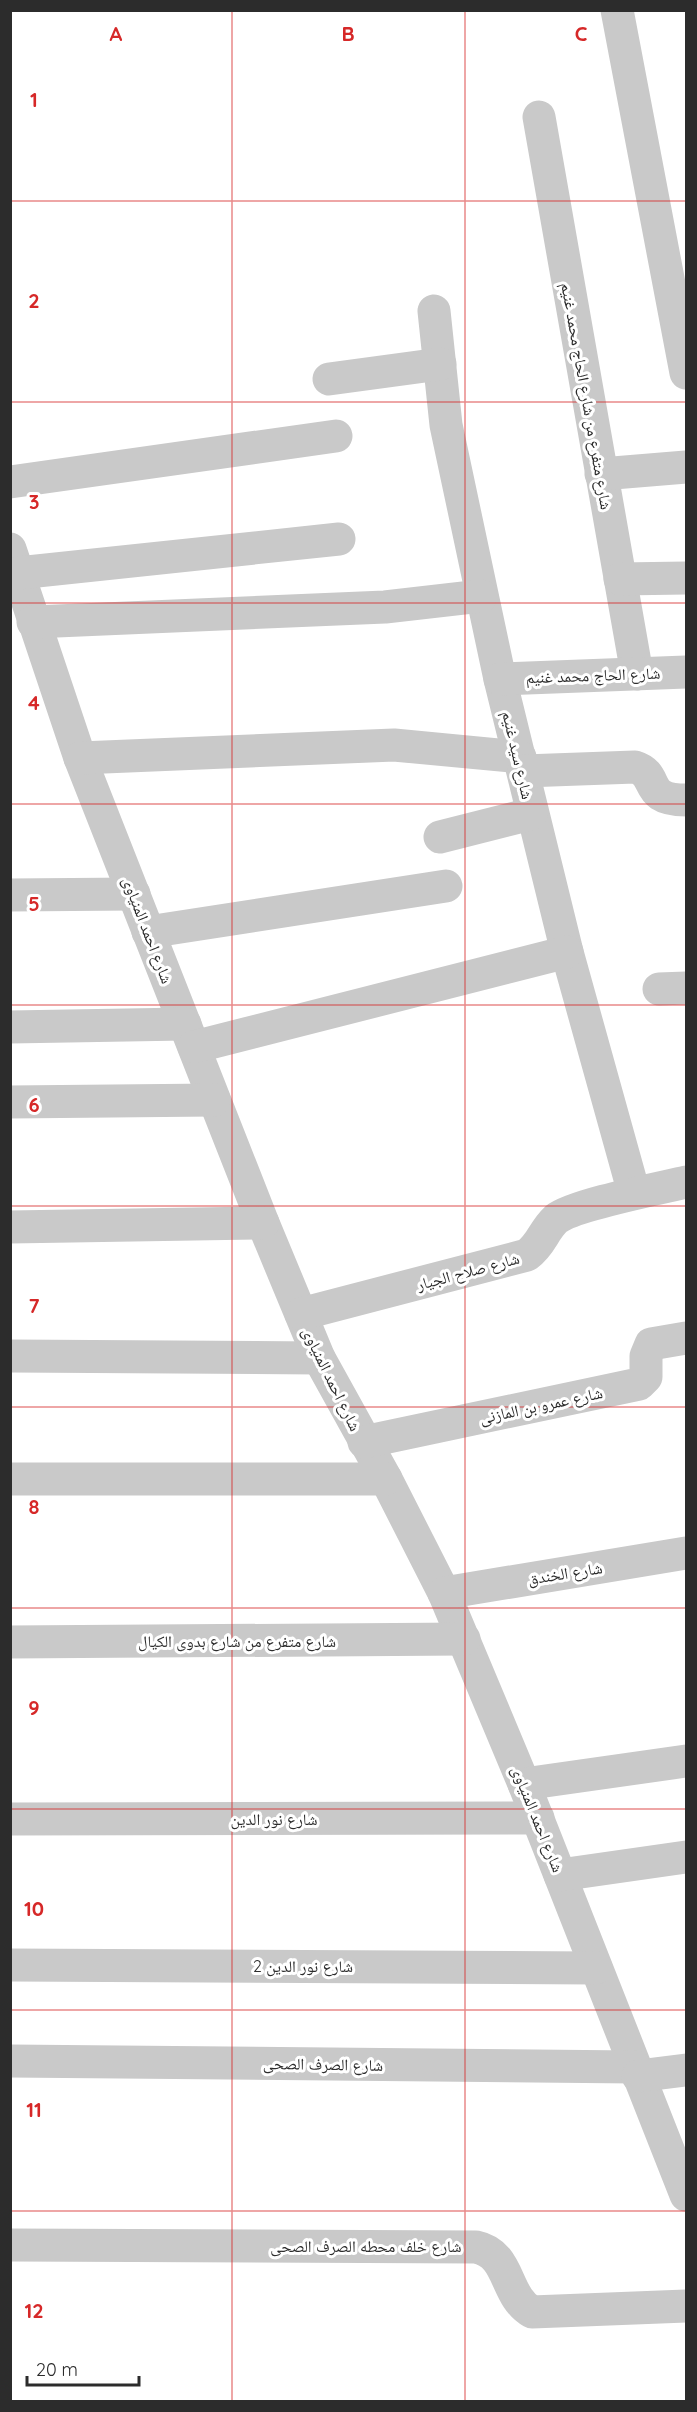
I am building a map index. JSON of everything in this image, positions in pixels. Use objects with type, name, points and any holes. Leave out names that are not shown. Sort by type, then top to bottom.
[{"type":"street","points":[[617,10],[687,373]]},
{"type":"street","name":"شارع متفرع من شارع الحاج محمد غنيم","points":[[539,117],[637,674]]},
{"type":"street","name":"شارع سيد غنيم","points":[[434,311],[446,425],[481,596],[522,764],[531,814],[634,1193]]},
{"type":"street","points":[[329,379],[440,364]]},
{"type":"street","points":[[10,482],[336,436]]},
{"type":"street","points":[[601,474],[687,467]]},
{"type":"street","points":[[14,561],[339,539]]},
{"type":"street","name":"شارع احمد المنياوى","points":[[14,561],[80,758],[263,1223],[319,1358],[386,1479],[444,1593],[525,1784],[687,2196]]},
{"type":"street","points":[[620,579],[687,578]]},
{"type":"street","points":[[33,622],[385,607],[481,596]]},
{"type":"street","name":"شارع الحاج محمد غنيم","points":[[500,679],[687,672]]},
{"type":"street","points":[[80,758],[394,745],[522,764],[635,766],[646,773],[656,793],[664,799],[687,800]]},
{"type":"street","points":[[440,837],[531,814]]},
{"type":"street","points":[[148,932],[446,886]]},
{"type":"street","points":[[10,895],[134,894]]},
{"type":"street","points":[[10,1027],[189,1036],[567,952]]},
{"type":"street","points":[[10,1101],[214,1100]]},
{"type":"street","name":"شارع صلاح الجيار","points":[[301,1314],[527,1255],[538,1247],[558,1218],[634,1193],[687,1182]]},
{"type":"street","points":[[10,1227],[263,1223]]},
{"type":"street","name":"شارع عمرو بن المازنى","points":[[364,1442],[639,1384],[646,1377],[647,1349],[651,1344],[687,1338]]},
{"type":"street","points":[[10,1356],[319,1358]]},
{"type":"street","points":[[10,1479],[386,1479]]},
{"type":"street","name":"شارع الخندق","points":[[444,1593],[687,1553]]},
{"type":"street","name":"شارع متفرع من شارع بدوى الكيال","points":[[10,1642],[464,1640]]},
{"type":"street","points":[[525,1784],[687,1761]]},
{"type":"street","name":"شارع نور الدين","points":[[10,1819],[538,1818]]},
{"type":"street","points":[[560,1875],[687,1857]]},
{"type":"street","name":"شارع نور الدين 2","points":[[10,1965],[596,1968]]},
{"type":"street","name":"شارع الصرف الصحى","points":[[10,2061],[687,2070]]},
{"type":"street","name":"شارع خلف محطه الصرف الصحى","points":[[10,2245],[476,2247],[484,2248],[499,2258],[518,2299],[532,2312],[687,2306]]}]
